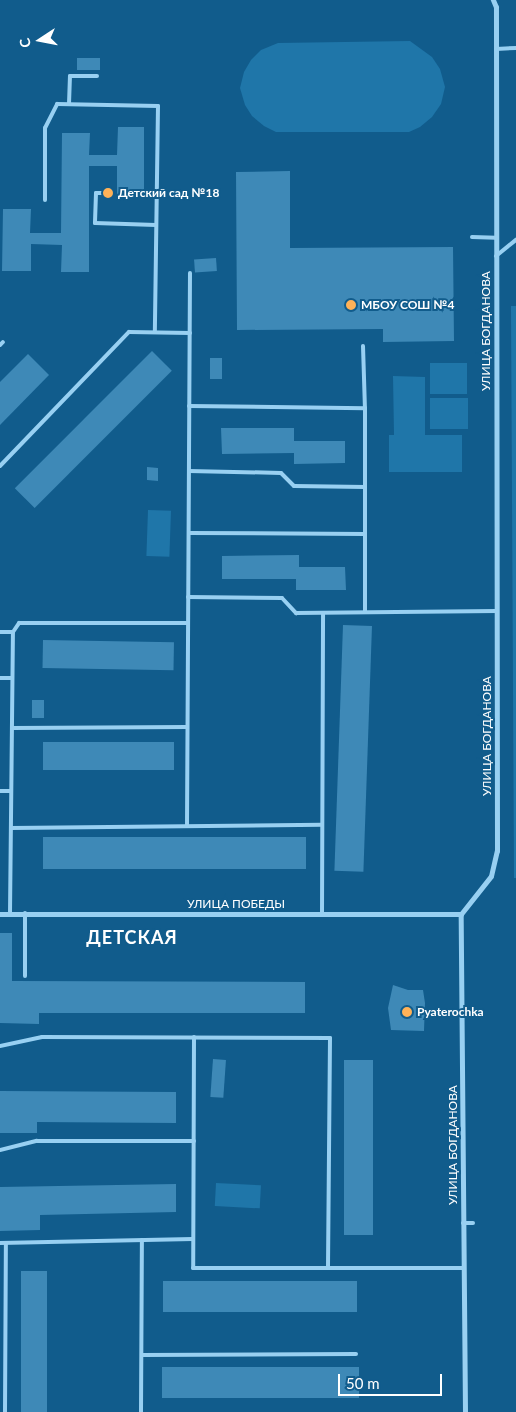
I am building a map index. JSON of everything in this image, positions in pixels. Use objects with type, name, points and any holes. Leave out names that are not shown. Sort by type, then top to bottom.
[{"type":"street","name":"УЛИЦА БОГДАНОВА","points":[[464,1412],[461,914],[491,876],[497,852],[496,7],[493,0]]},
{"type":"street","name":"УЛИЦА ПОБЕДЫ","points":[[0,914],[461,914]]},
{"type":"lane","points":[[496,49],[516,48]]},
{"type":"lane","points":[[69,104],[70,76],[97,76]]},
{"type":"lane","points":[[45,200],[45,128],[57,104],[158,106],[155,332]]},
{"type":"lane","points":[[110,194],[96,193],[95,223],[156,225]]},
{"type":"lane","points":[[472,237],[496,238]]},
{"type":"lane","points":[[496,256],[516,240]]},
{"type":"lane","points":[[187,826],[190,273]]},
{"type":"lane","points":[[0,466],[129,332],[190,333]]},
{"type":"lane","points":[[363,346],[365,408],[365,611]]},
{"type":"lane","points":[[189,406],[365,408]]},
{"type":"lane","points":[[189,472],[281,473],[294,486],[365,487]]},
{"type":"lane","points":[[188,533],[365,534]]},
{"type":"lane","points":[[188,597],[282,598],[296,613],[497,611]]},
{"type":"lane","points":[[322,914],[323,613]]},
{"type":"lane","points":[[10,913],[12,632],[19,622],[188,622]]},
{"type":"lane","points":[[0,632],[12,632]]},
{"type":"lane","points":[[0,678],[11,678]]},
{"type":"lane","points":[[12,728],[188,728]]},
{"type":"lane","points":[[0,791],[11,792]]},
{"type":"lane","points":[[11,828],[322,825]]},
{"type":"lane","points":[[25,913],[25,976]]},
{"type":"lane","points":[[0,1046],[42,1037],[330,1038],[328,1268]]},
{"type":"lane","points":[[194,1037],[193,1268],[464,1268]]},
{"type":"lane","points":[[0,1150],[37,1141],[194,1141]]},
{"type":"lane","points":[[463,1223],[472,1223]]},
{"type":"lane","points":[[141,1412],[142,1240]]},
{"type":"lane","points":[[0,1243],[193,1240]]},
{"type":"lane","points":[[5,1412],[6,1243]]},
{"type":"lane","points":[[142,1355],[356,1354]]},
{"type":"shaded area","points":[[410,41],[432,57],[440,69],[445,87],[441,104],[432,117],[420,127],[409,132],[276,132],[264,126],[252,116],[245,105],[240,88],[244,72],[251,60],[261,50],[278,43]]},
{"type":"shaded area","points":[[511,306],[516,306],[516,878],[514,878]]},
{"type":"shaded area","points":[[430,363],[467,363],[467,394],[430,394]]},
{"type":"shaded area","points":[[393,376],[425,377],[425,435],[462,435],[462,472],[389,472],[389,435],[394,435]]},
{"type":"shaded area","points":[[430,398],[468,398],[468,429],[430,429]]},
{"type":"shaded area","points":[[148,510],[171,511],[169,557],[146,556]]},
{"type":"shaded area","points":[[216,1183],[261,1185],[260,1208],[215,1206]]},
{"type":"building","points":[[77,58],[100,58],[100,70],[77,70]]},
{"type":"building","points":[[118,127],[144,127],[144,194],[117,194],[117,166],[89,166],[89,272],[61,272],[62,245],[31,244],[31,271],[2,271],[3,209],[31,209],[30,233],[61,233],[62,133],[90,133],[89,155],[117,155]]},
{"type":"building","points":[[290,171],[290,248],[453,247],[454,341],[383,342],[383,329],[237,330],[236,172]]},
{"type":"building","points":[[216,258],[217,271],[195,273],[194,260]]},
{"type":"building","points":[[152,351],[172,371],[35,508],[15,488]]},
{"type":"building","points":[[28,354],[49,375],[0,425],[0,382]]},
{"type":"building","points":[[210,358],[222,358],[222,379],[210,379]]},
{"type":"building","points":[[221,428],[294,428],[294,441],[345,441],[345,463],[294,464],[294,453],[222,454]]},
{"type":"building","points":[[147,467],[158,468],[158,481],[147,480]]},
{"type":"building","points":[[299,555],[299,567],[345,567],[346,590],[296,590],[296,579],[222,579],[222,556]]},
{"type":"building","points":[[343,625],[372,626],[363,872],[334,871]]},
{"type":"building","points":[[43,640],[174,642],[173,670],[43,668]]},
{"type":"building","points":[[32,700],[44,700],[44,718],[32,718]]},
{"type":"building","points":[[43,742],[174,742],[174,770],[43,770]]},
{"type":"building","points":[[43,837],[306,837],[306,869],[43,869]]},
{"type":"building","points":[[0,933],[12,933],[12,981],[305,982],[305,1013],[39,1013],[39,1024],[0,1023]]},
{"type":"building","name":"Pyaterochka","points":[[393,985],[408,990],[423,990],[425,1003],[424,1031],[391,1030],[388,1008]]},
{"type":"building","points":[[213,1059],[226,1060],[223,1098],[210,1097]]},
{"type":"building","points":[[344,1060],[373,1060],[373,1235],[344,1235]]},
{"type":"building","points":[[0,1091],[176,1092],[176,1123],[37,1122],[37,1133],[0,1133]]},
{"type":"building","points":[[176,1184],[176,1212],[40,1215],[40,1230],[0,1231],[0,1187]]},
{"type":"building","points":[[21,1271],[47,1271],[47,1412],[21,1412]]},
{"type":"building","points":[[163,1281],[357,1281],[357,1312],[163,1312]]},
{"type":"building","points":[[162,1367],[359,1367],[359,1398],[162,1398]]},
{"type":"place","name":"Детский сад №18","points":[[108,193]]},
{"type":"place","name":"МБОУ СОШ №4","points":[[351,305]]},
{"type":"place","name":"Pyaterochka","points":[[407,1012]]},
{"type":"district","name":"ДЕТСКАЯ","points":[[132,937]]}]
